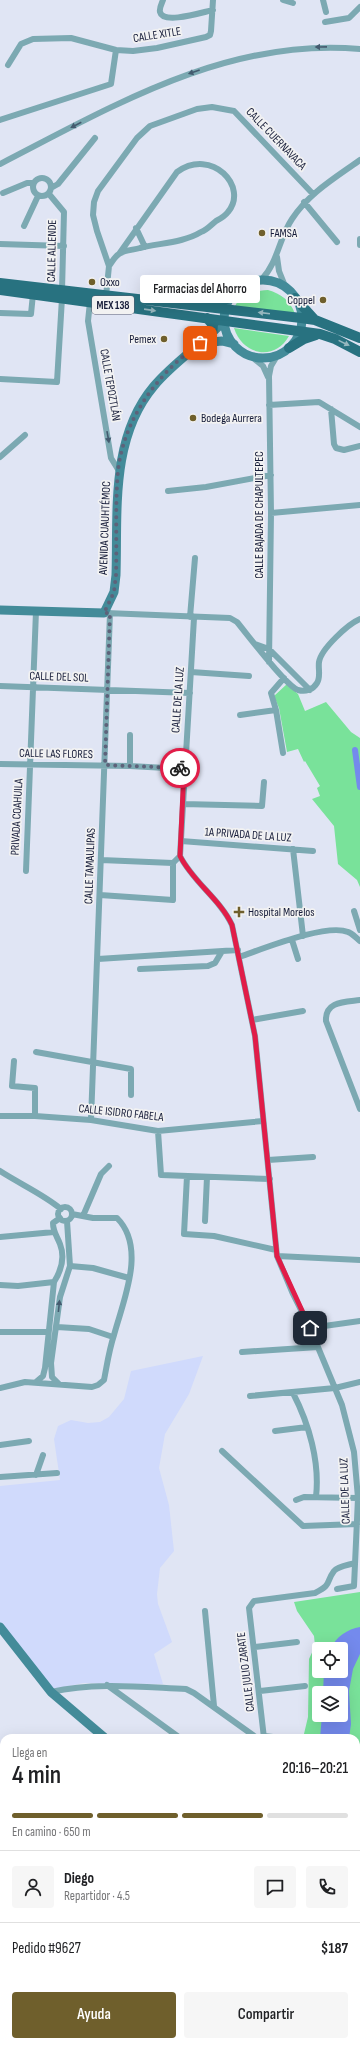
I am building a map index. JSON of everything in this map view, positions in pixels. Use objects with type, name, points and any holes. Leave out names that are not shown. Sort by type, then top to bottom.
[{"type":"main road","points":[[204,308],[221,303],[244,284],[262,279],[274,281],[285,286],[315,320]]},
{"type":"main road","name":"MEX 138","points":[[0,283],[62,294],[90,302],[320,334],[335,339],[360,352]]},
{"type":"main road","name":"MEX 138","points":[[0,290],[33,294],[106,296],[301,318],[315,320],[360,338]]},
{"type":"main road","points":[[237,290],[226,309],[225,320],[227,332],[234,344],[242,352],[252,357],[269,359],[277,356],[304,339],[320,334]]},
{"type":"main road","points":[[289,348],[299,331],[301,318],[295,298]]},
{"type":"main road","points":[[207,318],[213,325],[212,334]]},
{"type":"main road","name":"AVENIDA CUAUHTÉMOC","points":[[107,613],[114,592],[116,575],[118,471],[131,425],[153,387],[182,357],[212,334],[225,320]]},
{"type":"main road","points":[[200,343],[222,341],[234,344]]},
{"type":"main road","points":[[0,610],[107,613]]},
{"type":"main road","points":[[0,1627],[51,1692],[100,1734]]},
{"type":"street","name":"CALLE XITLE","points":[[163,0],[159,10],[160,14],[165,17],[180,18],[213,10]]},
{"type":"street","name":"CALLE XITLE","points":[[8,65],[21,44],[33,39],[71,38],[116,50],[134,51],[157,48],[206,36],[210,34],[211,31],[213,0]]},
{"type":"street","points":[[283,0],[293,3]]},
{"type":"street","points":[[323,0],[326,12]]},
{"type":"street","points":[[325,22],[349,18],[360,7]]},
{"type":"street","points":[[0,164],[141,93],[201,69],[228,61],[287,50],[315,47],[360,49]]},
{"type":"street","points":[[0,120],[111,84],[116,50]]},
{"type":"street","name":"CALLE CUERNAVACA","points":[[106,296],[109,266],[93,215],[94,202],[98,191],[137,138],[150,126],[197,108],[212,106],[234,111],[313,194]]},
{"type":"street","points":[[33,183],[33,191],[38,196],[42,197],[58,184],[95,138]]},
{"type":"street","points":[[262,279],[271,268],[277,256],[291,219],[304,202],[360,160]]},
{"type":"street","points":[[109,266],[177,172],[186,166],[196,163],[212,166],[226,175],[231,184],[233,202],[228,212],[201,233],[119,254]]},
{"type":"street","points":[[3,193],[27,183],[33,183],[39,178],[46,179],[49,182],[50,191]]},
{"type":"street","name":"CALLE ALLENDE","points":[[0,379],[57,382],[64,246],[64,212],[50,191]]},
{"type":"street","points":[[24,226],[38,196]]},
{"type":"street","points":[[304,202],[337,242]]},
{"type":"street","points":[[136,228],[145,247]]},
{"type":"street","points":[[360,239],[360,245]]},
{"type":"street","points":[[0,244],[64,246]]},
{"type":"street","points":[[277,256],[279,271],[285,286]]},
{"type":"street","points":[[0,313],[31,314],[33,294]]},
{"type":"street","name":"CALLE TEPOZTLÁN","points":[[90,302],[88,321],[111,458],[118,471]]},
{"type":"street","name":"CALLE BAJADA DE CHAPULTEPEC","points":[[269,662],[271,513],[269,380],[271,366],[277,356]]},
{"type":"street","name":"CALLE BAJADA DE CHAPULTEPEC","points":[[252,357],[263,366],[269,380]]},
{"type":"street","points":[[269,405],[319,402],[360,427]]},
{"type":"street","points":[[331,409],[334,444],[336,448],[344,450],[360,446]]},
{"type":"street","points":[[0,457],[25,435]]},
{"type":"street","points":[[168,491],[206,488],[270,475]]},
{"type":"street","points":[[271,513],[360,504]]},
{"type":"street","name":"CALLE DE LA LUZ","points":[[196,558],[192,618],[190,693],[184,769],[180,856],[186,868],[227,915],[232,925],[252,1020],[277,1253],[342,1405],[358,1468],[354,1586],[337,1589]]},
{"type":"street","name":"PRIVADA COAHUILA","points":[[26,871],[36,611]]},
{"type":"street","points":[[107,613],[192,618],[230,618],[237,622],[269,662],[297,690],[310,690],[317,683],[319,662],[322,653],[331,643],[360,619]]},
{"type":"street","name":"CALLE TAMAULIPAS","points":[[91,1120],[108,690],[107,613]]},
{"type":"street","points":[[254,643],[269,649],[310,690]]},
{"type":"street","points":[[191,672],[249,676]]},
{"type":"street","points":[[283,753],[276,710],[271,693],[284,678]]},
{"type":"street","name":"CALLE DEL SOL","points":[[0,686],[190,693]]},
{"type":"street","points":[[240,715],[276,710]]},
{"type":"street","points":[[130,735],[130,766]]},
{"type":"street","name":"CALLE LAS FLORES","points":[[0,764],[105,765],[184,769]]},
{"type":"street","points":[[182,804],[262,806],[264,782]]},
{"type":"street","name":"1A PRIVADA DE LA LUZ","points":[[181,841],[313,851]]},
{"type":"street","points":[[293,849],[303,936]]},
{"type":"street","points":[[100,895],[173,900],[174,863],[180,856]]},
{"type":"street","points":[[101,860],[174,863]]},
{"type":"street","points":[[354,911],[360,930]]},
{"type":"street","points":[[98,959],[221,952],[239,954],[320,932],[341,930],[349,932],[360,941]]},
{"type":"street","points":[[292,940],[298,959]]},
{"type":"street","points":[[140,969],[208,966],[215,963],[221,952]]},
{"type":"street","points":[[360,1000],[337,1003],[330,1006],[326,1013],[326,1021],[360,1109]]},
{"type":"street","points":[[252,1020],[304,1011]]},
{"type":"street","points":[[36,1052],[131,1069],[131,1095]]},
{"type":"street","points":[[14,1060],[12,1086],[35,1088],[35,1116]]},
{"type":"street","name":"CALLE ISIDRO FABELA","points":[[0,1116],[35,1116],[91,1120],[158,1131],[263,1121]]},
{"type":"street","points":[[158,1131],[161,1175],[270,1179]]},
{"type":"street","points":[[268,1160],[313,1157]]},
{"type":"street","points":[[83,1216],[101,1174],[109,1166]]},
{"type":"street","points":[[0,1171],[24,1187],[48,1199],[61,1209],[68,1208],[72,1214],[117,1218],[127,1231],[131,1243],[129,1278],[113,1337],[104,1380],[92,1387],[36,1382],[13,1383],[0,1388]]},
{"type":"street","points":[[187,1176],[184,1234],[214,1236],[277,1253],[360,1260]]},
{"type":"street","points":[[204,1222],[207,1177]]},
{"type":"street","points":[[60,1218],[58,1214],[61,1209]]},
{"type":"street","points":[[67,1221],[71,1218],[72,1214]]},
{"type":"street","points":[[60,1218],[67,1221]]},
{"type":"street","points":[[36,1382],[43,1376],[45,1368],[54,1282],[61,1272],[62,1251],[54,1232],[54,1223],[60,1218]]},
{"type":"street","points":[[59,1384],[52,1377],[51,1363],[60,1297],[70,1266],[67,1221]]},
{"type":"street","points":[[0,1237],[54,1232]]},
{"type":"street","points":[[70,1266],[93,1268],[129,1278]]},
{"type":"street","points":[[0,1285],[18,1286],[54,1282]]},
{"type":"street","points":[[310,1328],[360,1321]]},
{"type":"street","points":[[57,1327],[89,1328],[113,1337]]},
{"type":"street","points":[[0,1332],[48,1332]]},
{"type":"street","points":[[242,1352],[318,1347]]},
{"type":"street","points":[[250,1396],[335,1388],[360,1382]]},
{"type":"street","points":[[293,1393],[307,1427],[317,1471],[316,1497]]},
{"type":"street","points":[[275,1432],[307,1427]]},
{"type":"street","points":[[0,1445],[29,1442]]},
{"type":"street","points":[[222,1451],[303,1526],[357,1524]]},
{"type":"street","points":[[36,1475],[43,1455]]},
{"type":"street","points":[[0,1477],[57,1473]]},
{"type":"street","points":[[296,1500],[304,1497],[358,1498]]},
{"type":"street","name":"CALLE JULIO ZARATE","points":[[262,1734],[260,1691],[249,1608],[251,1604],[254,1601],[315,1593],[324,1589],[329,1583],[333,1572],[338,1568],[355,1563]]},
{"type":"street","points":[[205,1612],[214,1706]]},
{"type":"street","points":[[255,1647],[297,1642]]},
{"type":"street","points":[[107,1685],[174,1734]]},
{"type":"street","points":[[51,1692],[82,1686],[107,1685],[186,1689],[257,1734]]},
{"type":"street","points":[[260,1691],[305,1686]]},
{"type":"shaded area","points":[[203,1356],[189,1394],[165,1434],[159,1468],[169,1505],[174,1551],[160,1568],[157,1594],[158,1604],[172,1642],[154,1654],[163,1684],[83,1683],[51,1690],[0,1628],[0,1486],[60,1480],[54,1439],[58,1426],[71,1420],[88,1423],[100,1422],[109,1417],[124,1399],[131,1371]]},
{"type":"green space","points":[[268,290],[277,293],[288,301],[295,314],[235,306],[245,295]]},
{"type":"green space","points":[[234,328],[289,336],[283,344],[276,349],[268,352],[260,352],[244,345]]},
{"type":"green space","points":[[287,684],[298,694],[305,711],[326,702],[351,732],[360,738],[360,887],[357,880],[338,864],[334,826],[312,799],[320,796],[317,788],[320,786],[305,761],[304,762],[298,749],[287,752],[279,708],[274,696]]},
{"type":"green space","points":[[360,1592],[360,1734],[304,1734],[308,1717],[309,1659],[312,1652],[312,1678],[348,1678],[348,1642],[315,1642],[314,1636],[297,1611],[294,1602]]},
{"type":"water","points":[[360,1627],[360,1654],[353,1669],[349,1691],[351,1724],[350,1734],[320,1734],[321,1722],[348,1722],[348,1686],[323,1686],[324,1678],[348,1678],[348,1642],[335,1642],[342,1634]]},
{"type":"waterway","points":[[355,750],[360,787]]},
{"type":"way so far","points":[[180,768],[105,765],[110,613],[104,613],[114,592],[116,575],[118,471],[131,425],[153,387],[168,370],[200,343]]},
{"type":"place","name":"FAMSA","points":[[262,233]]},
{"type":"place","name":"Oxxo","points":[[92,282]]},
{"type":"place","name":"Coppel","points":[[323,300]]},
{"type":"place","name":"Pemex","points":[[164,339]]},
{"type":"place","name":"Farmacias del Ahorro","points":[[200,343]]},
{"type":"place","name":"Bodega Aurrera","points":[[193,418]]},
{"type":"place","name":"Hospital Morelos","points":[[239,912]]},
{"type":"route","points":[[180,768],[184,769],[180,856],[186,868],[227,915],[232,925],[240,957],[255,1036],[277,1256],[293,1294],[310,1328]]}]
